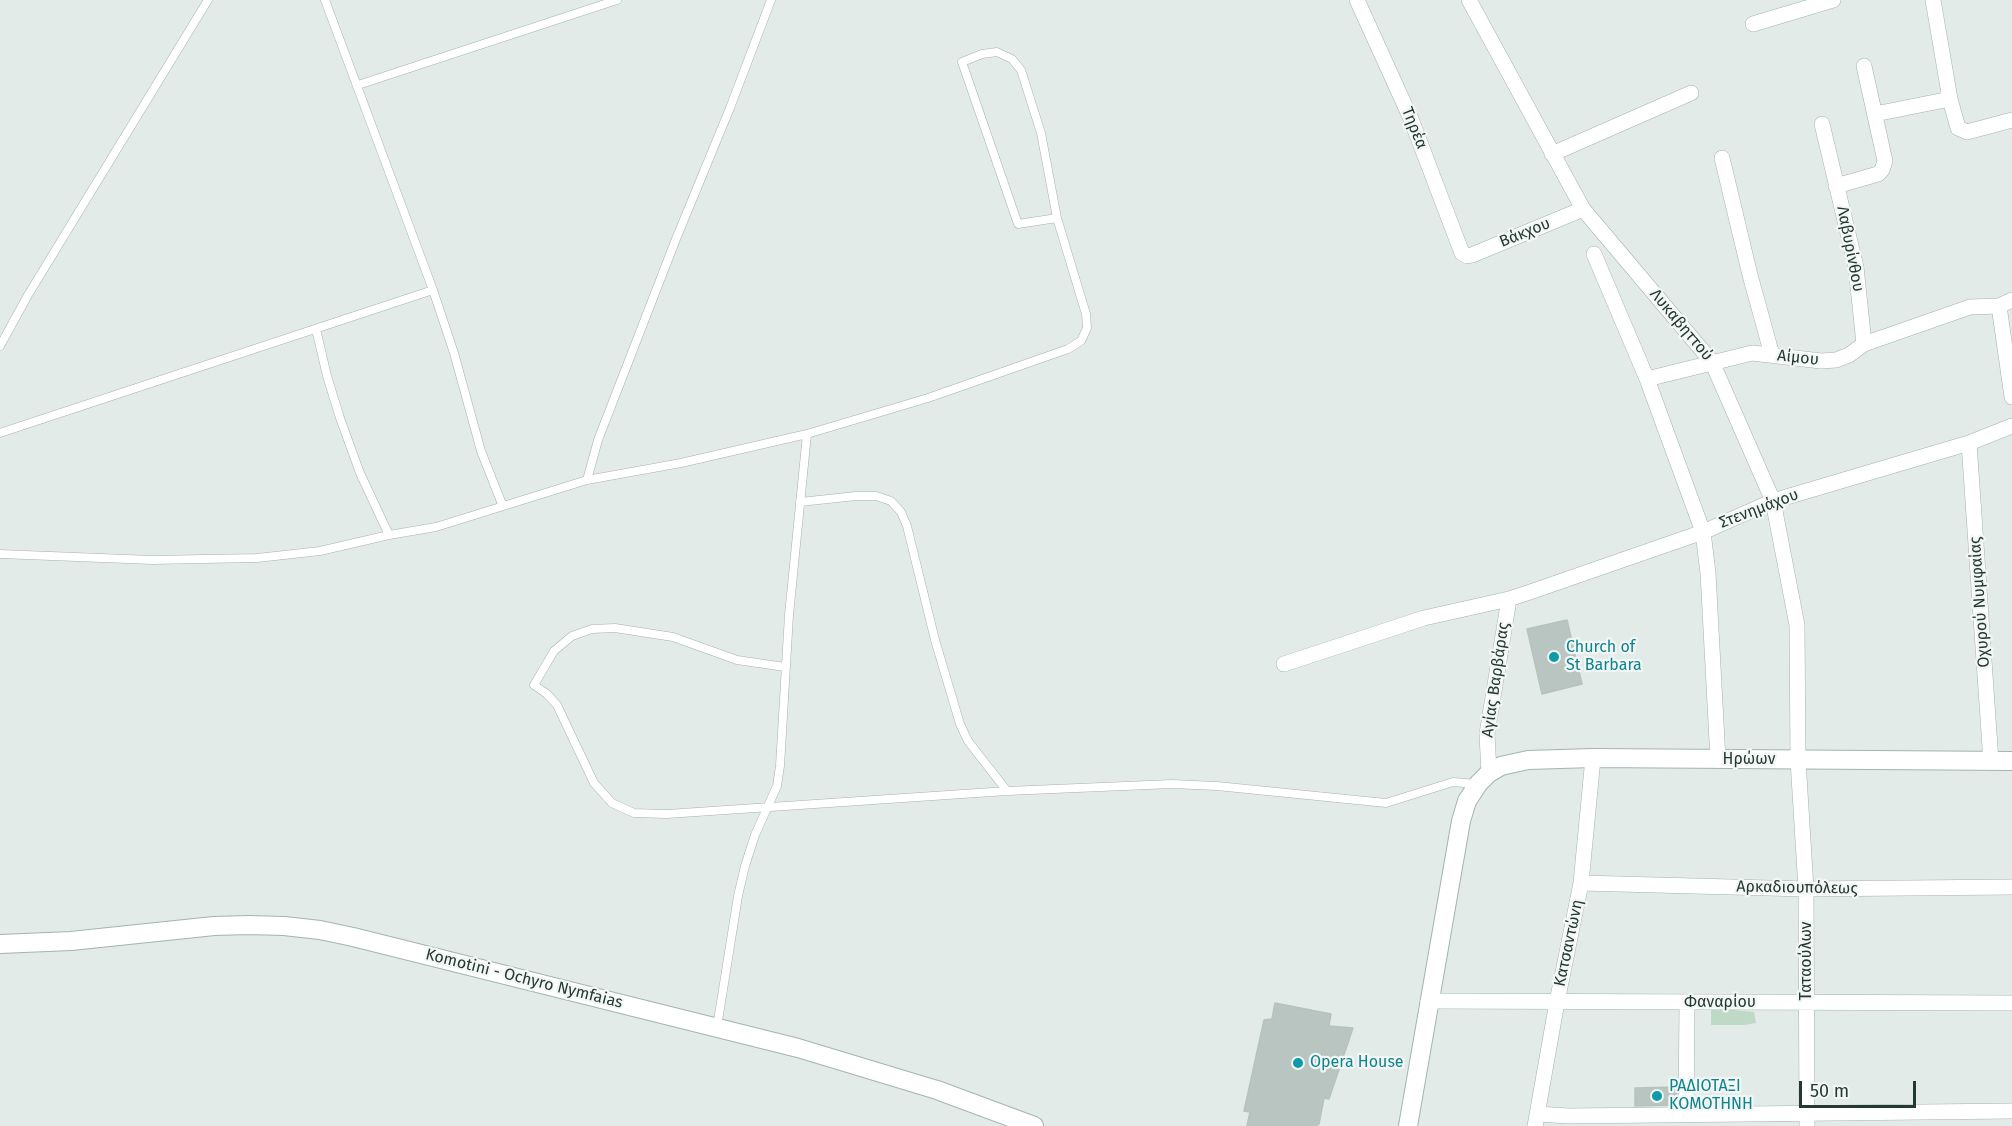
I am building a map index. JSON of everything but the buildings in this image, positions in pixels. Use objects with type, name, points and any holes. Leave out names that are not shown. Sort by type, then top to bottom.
[{"type":"main road","name":"Ηρώων","points":[[1483,778],[1501,766],[1527,760],[2012,761]]},
{"type":"main road","points":[[1408,1126],[1461,821],[1467,801],[1483,778]]},
{"type":"main road","name":"Komotini - Ochyro Nymfaias","points":[[0,944],[71,940],[214,926],[284,926],[353,937],[717,1027],[863,1067],[937,1090],[1035,1126]]},
{"type":"street","name":"Τηρέα","points":[[1357,0],[1411,119],[1460,249],[1467,256]]},
{"type":"street","name":"Λυκαβηττού","points":[[1469,0],[1583,209],[1712,362],[1773,501],[1797,625],[1798,760]]},
{"type":"street","points":[[1753,24],[1833,0]]},
{"type":"street","points":[[1933,0],[1956,122],[1962,131],[1967,132],[2012,120]]},
{"type":"street","name":"Λαβυρίνθου","points":[[1864,66],[1885,157],[1884,166],[1878,174],[1836,186],[1856,267],[1864,344]]},
{"type":"street","points":[[1552,154],[1691,93]]},
{"type":"street","points":[[1875,114],[1950,99]]},
{"type":"street","points":[[1822,124],[1836,186]]},
{"type":"street","points":[[1722,158],[1772,355]]},
{"type":"street","name":"Βάκχου","points":[[1467,256],[1583,209]]},
{"type":"street","points":[[1594,254],[1647,379],[1703,532],[1708,573],[1718,760]]},
{"type":"street","points":[[2005,303],[2012,397]]},
{"type":"street","name":"Αίμου","points":[[1647,379],[1752,354],[1821,361],[1836,360],[1849,355],[1864,344],[1970,307],[2005,303]]},
{"type":"street","name":"Στενημάχου","points":[[1509,599],[1703,532],[1773,501],[1969,443],[2012,426]]},
{"type":"street","name":"Οχυρού Νυμφαίας","points":[[1969,443],[1991,762]]},
{"type":"street","name":"Αγίας Βαρβάρας","points":[[1284,664],[1424,618],[1509,599],[1486,734],[1483,778]]},
{"type":"street","name":"Κατσαντώνη","points":[[1537,1120],[1557,1002],[1581,883],[1593,759]]},
{"type":"street","name":"Ταταούλων","points":[[1798,760],[1806,889],[1807,1119]]},
{"type":"street","name":"Αρκαδιουπόλεως","points":[[1581,883],[1806,889],[2012,887]]},
{"type":"street","name":"Φαναρίου","points":[[1428,1001],[2012,1003]]},
{"type":"street","points":[[1686,1114],[1687,1003]]},
{"type":"street","points":[[1537,1120],[1568,1116],[1686,1114],[1807,1119],[2012,1111]]},
{"type":"lane","points":[[0,346],[27,295],[208,0]]},
{"type":"lane","points":[[325,0],[433,290],[454,353],[481,451],[502,504]]},
{"type":"lane","points":[[358,85],[617,0]]},
{"type":"lane","points":[[587,480],[597,440],[771,0]]},
{"type":"lane","points":[[0,554],[153,560],[257,558],[320,551],[436,527],[502,504],[587,480],[681,463],[807,434],[928,398],[1068,349],[1081,341],[1086,328],[1086,314],[1057,218],[1041,134],[1021,70],[1012,59],[997,52],[982,54],[962,62],[1018,224],[1057,218]]},
{"type":"lane","points":[[0,433],[433,290]]},
{"type":"lane","points":[[316,329],[340,418],[360,472],[389,535]]},
{"type":"lane","points":[[717,1027],[740,886],[755,835],[777,786],[785,667],[807,434]]},
{"type":"lane","points":[[800,502],[876,496],[891,501],[901,512],[907,526],[935,640],[960,724],[968,741],[982,761],[1007,791]]},
{"type":"lane","points":[[785,667],[737,660],[673,637],[615,628],[592,629],[572,636],[554,651],[534,685],[557,705],[594,783],[612,803],[634,813],[769,807],[1007,791],[1183,785],[1217,786],[1386,803],[1453,782],[1483,778]]},
{"type":"green space","points":[[1711,1008],[1754,1012],[1756,1023],[1711,1025]]},
{"type":"place","name":"Church of St Barbara","points":[[1554,657]]},
{"type":"place","name":"Opera House","points":[[1298,1063]]},
{"type":"place","name":"ΡΑΔΙΟΤΑΞΙ ΚΟΜΟΤΗΝΗ","points":[[1657,1096]]}]
